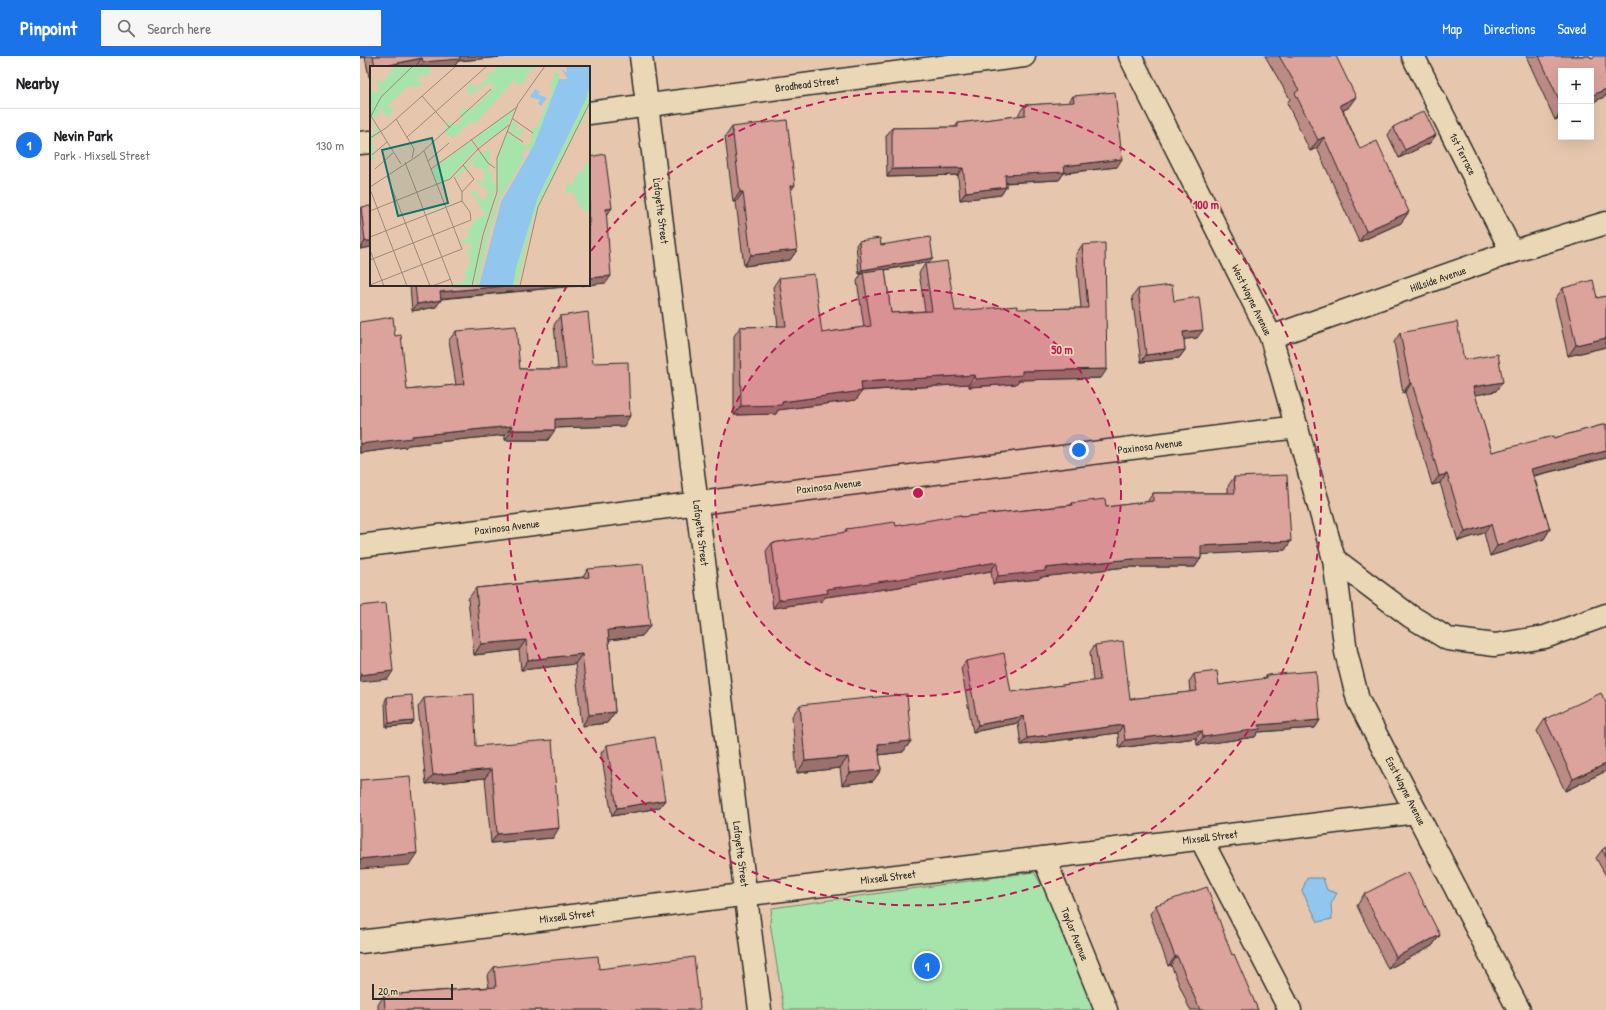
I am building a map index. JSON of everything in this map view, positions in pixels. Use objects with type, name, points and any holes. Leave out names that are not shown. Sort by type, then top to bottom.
[{"type":"street","name":"Lafayette Street","points":[[641,56],[760,1010]]},
{"type":"street","name":"Brodhead Street","points":[[590,113],[1024,56]]},
{"type":"street","name":"West Wayne Avenue","points":[[1130,56],[1271,337],[1334,559]]},
{"type":"street","name":"1st Terrace","points":[[1413,56],[1512,252]]},
{"type":"street","points":[[360,143],[370,142]]},
{"type":"street","name":"Hillside Avenue","points":[[1271,337],[1512,252],[1606,223]]},
{"type":"street","name":"Paxinosa Avenue","points":[[360,546],[1297,427]]},
{"type":"street","points":[[1334,559],[1410,616],[1448,639],[1494,646],[1544,637],[1606,616]]},
{"type":"street","name":"East Wayne Avenue","points":[[1334,559],[1346,652],[1358,700],[1519,1010]]},
{"type":"street","name":"Mixsell Street","points":[[360,942],[1416,812]]},
{"type":"street","points":[[1202,838],[1290,1010]]},
{"type":"street","name":"Taylor Avenue","points":[[1044,858],[1106,1010]]},
{"type":"green space","points":[[1034,872],[1048,896],[1095,1010],[784,1010],[770,922],[772,908]]},
{"type":"water","points":[[1307,878],[1323,878],[1327,890],[1337,893],[1331,904],[1332,919],[1318,922],[1302,891]]},
{"type":"building","points":[[373,56],[460,56],[460,59],[423,62],[422,58],[385,66],[375,66]]},
{"type":"building","points":[[1279,56],[1336,56],[1356,97],[1340,105],[1360,149],[1377,141],[1409,212],[1366,231],[1324,137],[1318,140],[1295,93],[1299,90]]},
{"type":"building","points":[[1539,56],[1590,56],[1591,58],[1596,56],[1606,56],[1606,89],[1594,95],[1594,68],[1558,68],[1558,97]]},
{"type":"building","points":[[1115,92],[1122,159],[1064,166],[1065,172],[1005,175],[1006,187],[966,192],[963,168],[892,169],[892,128],[958,127],[958,123],[1025,115],[1025,105],[1074,102],[1073,96]]},
{"type":"building","points":[[1424,111],[1436,135],[1405,150],[1393,127]]},
{"type":"building","points":[[787,120],[795,185],[790,186],[797,250],[751,255],[743,192],[740,192],[732,127]]},
{"type":"building","points":[[605,154],[612,208],[606,209],[611,276],[590,278],[590,157]]},
{"type":"building","points":[[370,206],[370,241],[365,241],[361,207]]},
{"type":"building","points":[[930,237],[933,258],[862,270],[859,241],[880,238],[881,245]]},
{"type":"building","points":[[1105,243],[1107,369],[1022,371],[1022,375],[976,379],[975,375],[861,382],[862,391],[782,402],[782,405],[741,406],[740,327],[786,326],[779,278],[814,274],[822,333],[871,326],[863,272],[885,269],[891,313],[932,311],[925,264],[947,261],[955,311],[1017,306],[1018,309],[1088,308],[1082,245]]},
{"type":"building","points":[[1593,280],[1597,298],[1606,296],[1606,338],[1576,345],[1563,288]]},
{"type":"building","points":[[1172,285],[1174,301],[1199,297],[1203,330],[1183,332],[1185,350],[1146,355],[1138,289]]},
{"type":"building","points":[[415,286],[504,286],[440,292],[441,300],[417,304]]},
{"type":"building","points":[[588,312],[593,363],[628,362],[630,416],[555,419],[555,430],[512,430],[512,426],[412,436],[412,438],[360,444],[360,322],[393,317],[395,336],[401,335],[407,390],[464,384],[456,331],[516,326],[520,369],[566,369],[560,316]]},
{"type":"building","points":[[1457,322],[1464,360],[1498,354],[1503,382],[1473,387],[1492,452],[1606,424],[1606,451],[1531,469],[1550,529],[1497,546],[1491,524],[1465,532],[1447,474],[1439,476],[1412,383],[1410,383],[1400,333]]},
{"type":"building","points":[[1287,475],[1291,541],[1201,546],[1201,558],[1132,559],[1045,568],[1045,571],[998,576],[997,562],[899,579],[827,589],[828,593],[779,600],[772,543],[847,532],[846,529],[895,522],[896,526],[960,515],[961,517],[1073,505],[1072,503],[1105,499],[1106,507],[1153,501],[1153,493],[1235,493],[1234,477]]},
{"type":"building","points":[[643,564],[650,626],[608,630],[615,712],[589,715],[582,654],[528,660],[526,640],[481,644],[476,588],[589,577],[588,569]]},
{"type":"building","points":[[386,603],[393,671],[360,675],[360,606]]},
{"type":"building","points":[[1123,641],[1130,699],[1197,691],[1194,674],[1217,671],[1219,685],[1267,678],[1267,675],[1316,671],[1320,720],[1259,725],[1260,729],[1203,737],[1202,731],[1125,740],[1123,725],[1027,738],[1024,716],[978,725],[966,661],[1004,653],[1011,692],[1100,680],[1095,645]]},
{"type":"building","points":[[1601,693],[1606,703],[1606,764],[1573,779],[1545,719]]},
{"type":"building","points":[[474,694],[476,746],[552,740],[559,828],[497,834],[492,769],[433,775],[424,698]]},
{"type":"building","points":[[907,694],[911,741],[878,744],[881,770],[850,773],[848,757],[805,761],[800,705]]},
{"type":"building","points":[[412,695],[414,721],[389,723],[387,697]]},
{"type":"building","points":[[655,737],[665,800],[617,808],[607,745]]},
{"type":"building","points":[[410,776],[417,853],[360,859],[360,780]]},
{"type":"building","points":[[1606,847],[1606,857],[1602,850]]},
{"type":"building","points":[[1408,872],[1440,935],[1396,957],[1364,894]]},
{"type":"building","points":[[1207,887],[1232,955],[1234,954],[1258,1010],[1200,1010],[1177,956],[1175,957],[1156,905]]},
{"type":"building","points":[[598,956],[599,969],[694,957],[699,1010],[385,1010],[384,995],[496,987],[494,967]]},
{"type":"place","name":"Nevin Park","points":[[927,966]]}]
